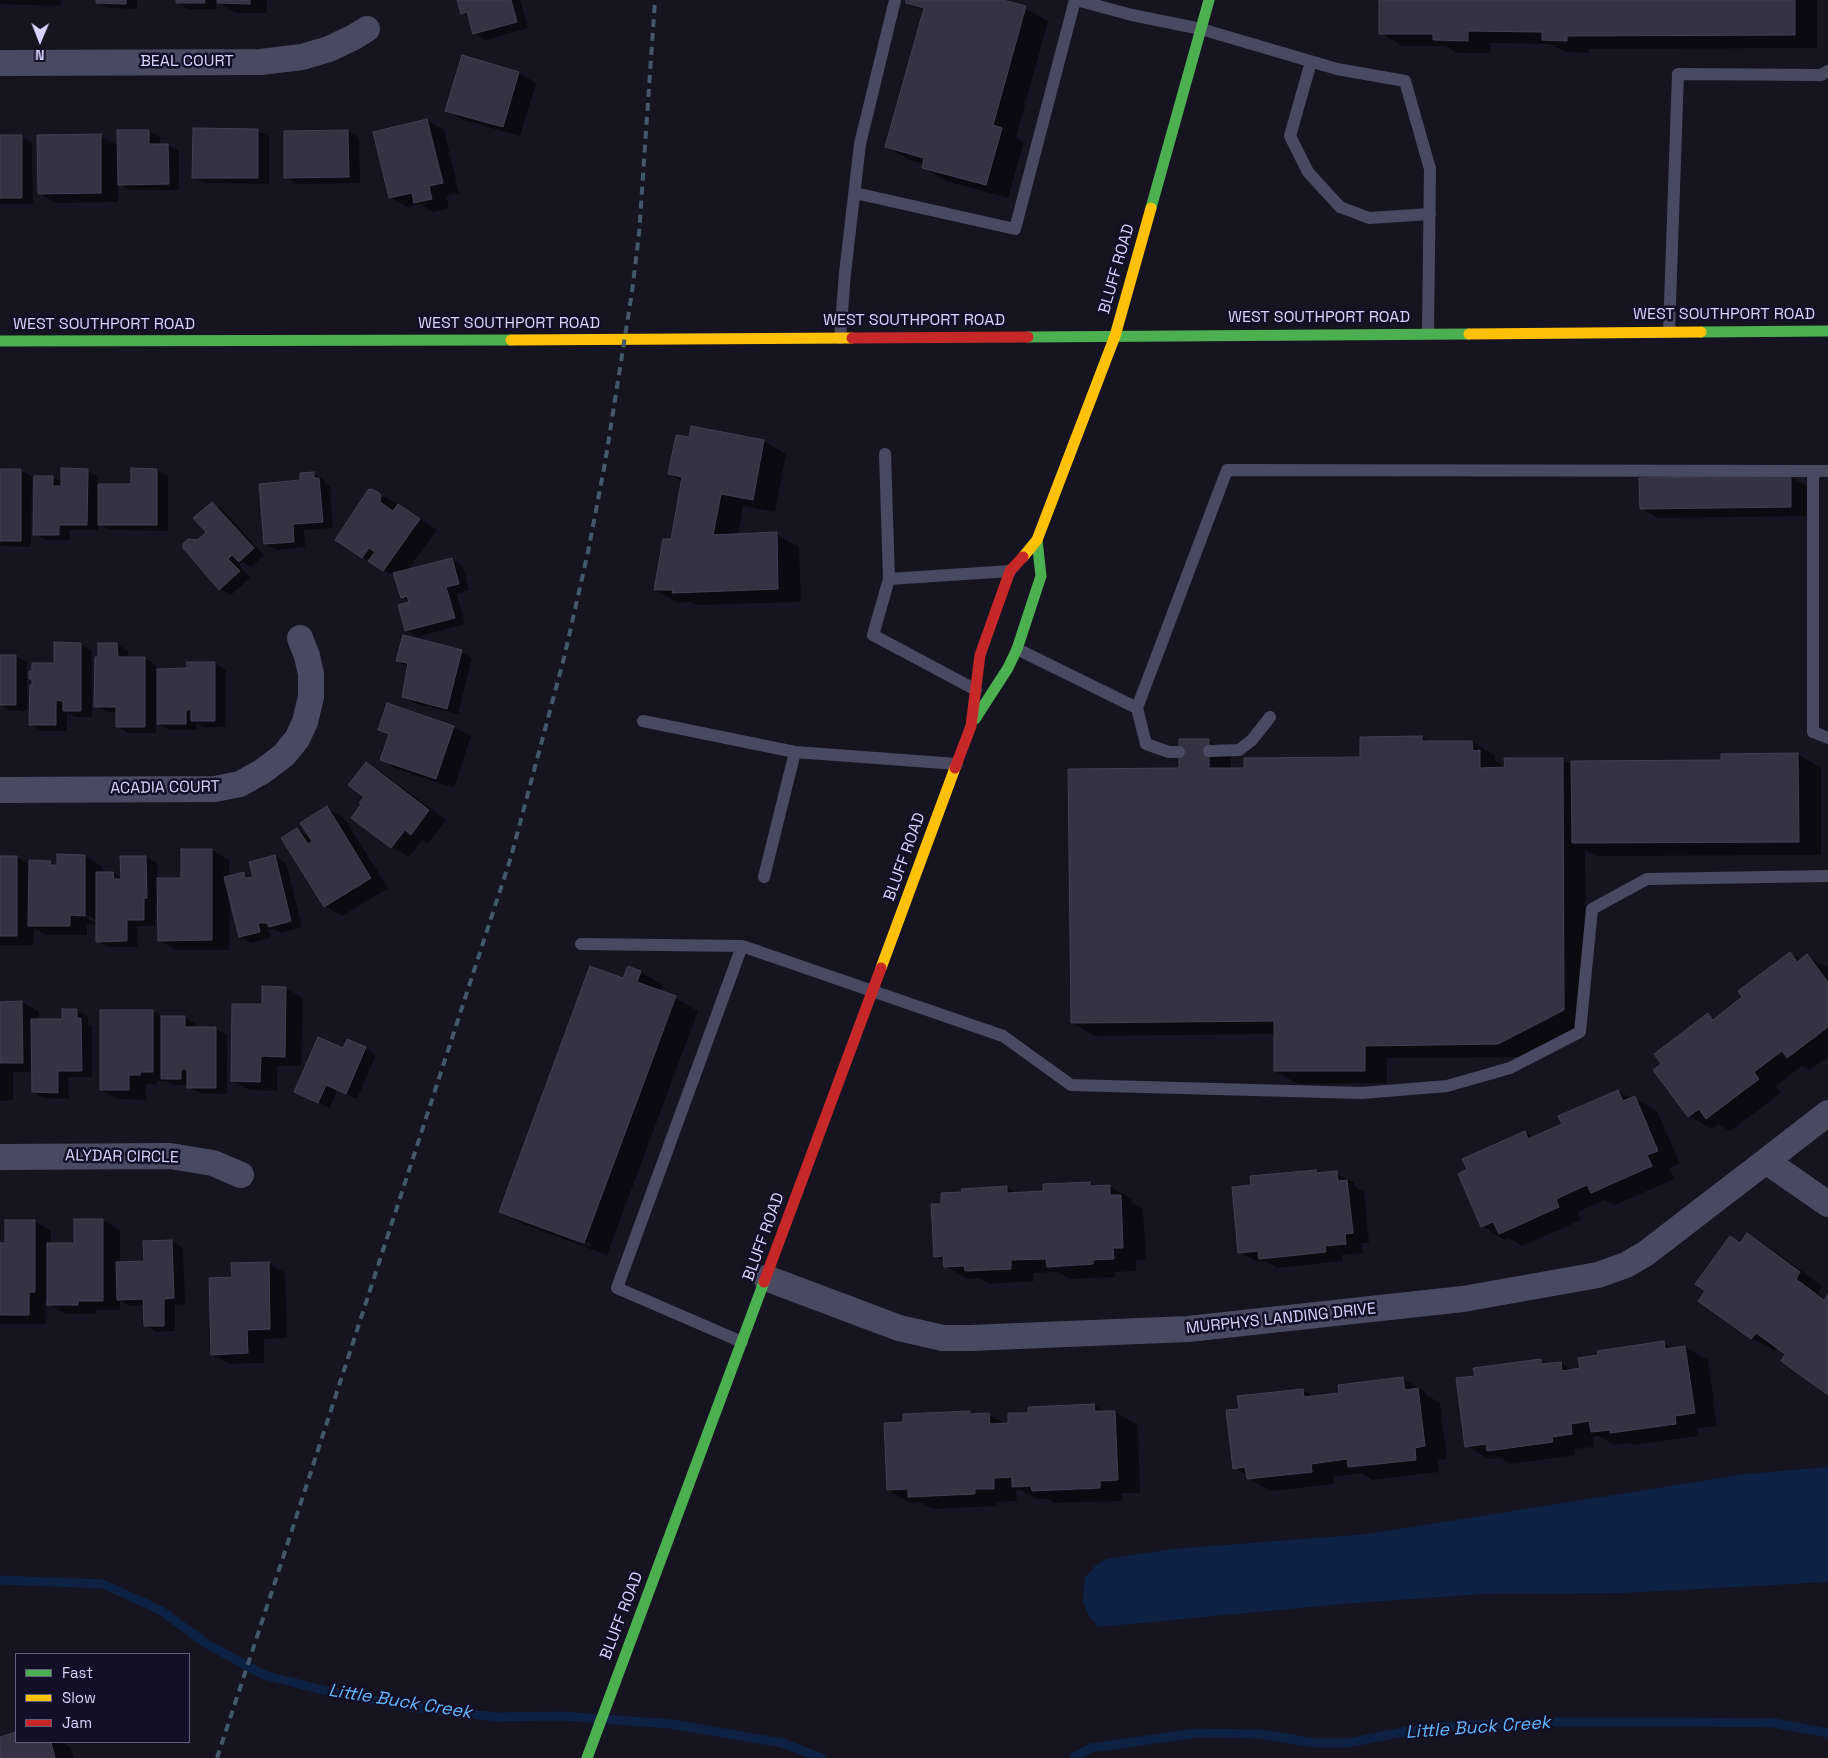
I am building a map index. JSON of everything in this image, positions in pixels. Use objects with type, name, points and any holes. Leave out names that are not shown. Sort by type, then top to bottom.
[{"type":"main road","name":"BLUFF ROAD","points":[[587,1758],[957,764],[970,726],[980,655],[1010,571],[1037,540],[1115,336],[1208,0]]},
{"type":"main road","name":"WEST SOUTHPORT ROAD","points":[[0,342],[1828,331]]},
{"type":"main road","name":"BLUFF ROAD","points":[[970,726],[1008,668],[1017,648],[1041,576],[1037,540]]},
{"type":"street","name":"BEAL COURT","points":[[0,63],[262,62],[302,57],[329,49],[354,38],[366,29]]},
{"type":"street","name":"ACADIA COURT","points":[[0,790],[215,789],[240,784],[264,771],[284,755],[297,739],[305,722],[311,698],[311,674],[308,656],[300,638]]},
{"type":"street","name":"MURPHYS LANDING DRIVE","points":[[766,1278],[899,1328],[943,1338],[1188,1330],[1463,1299],[1583,1279],[1626,1265],[1645,1254],[1828,1113]]},
{"type":"street","name":"ALYDAR CIRCLE","points":[[0,1157],[170,1156],[213,1163],[241,1174]]},
{"type":"street","points":[[1766,1161],[1828,1204]]},
{"type":"lane","points":[[840,338],[845,273],[860,144],[895,0]]},
{"type":"lane","points":[[855,193],[1015,229],[1076,0],[1132,15],[1201,28],[1337,70],[1405,81],[1430,169],[1428,333]]},
{"type":"lane","points":[[1311,62],[1290,136],[1308,172],[1340,207],[1369,218],[1430,214]]},
{"type":"lane","points":[[1669,332],[1678,74],[1821,75],[1828,70]]},
{"type":"lane","points":[[885,454],[890,579],[873,635],[976,690]]},
{"type":"lane","points":[[1179,752],[1169,752],[1146,744],[1137,708],[1227,470],[1828,471]]},
{"type":"lane","points":[[1813,471],[1813,732],[1828,738]]},
{"type":"lane","points":[[890,579],[1010,571]]},
{"type":"lane","points":[[1017,648],[1137,708]]},
{"type":"lane","points":[[1209,751],[1239,750],[1252,740],[1270,716]]},
{"type":"lane","points":[[643,721],[795,752],[957,764]]},
{"type":"lane","points":[[764,877],[795,752]]},
{"type":"lane","points":[[581,944],[742,946],[1003,1036],[1070,1085],[1362,1093],[1447,1086],[1510,1068],[1580,1032],[1592,909],[1647,879],[1828,876]]},
{"type":"lane","points":[[742,946],[617,1288],[742,1342]]},
{"type":"water","points":[[1828,1467],[1828,1582],[1624,1593],[1482,1594],[1342,1604],[1098,1627],[1088,1614],[1083,1601],[1085,1578],[1095,1566],[1106,1559],[1173,1549],[1368,1534],[1746,1474]]},
{"type":"building","points":[[96,0],[126,0],[126,4],[96,3]]},
{"type":"building","points":[[176,0],[205,0],[205,3],[176,3]]},
{"type":"building","points":[[217,0],[250,0],[250,4],[217,3]]},
{"type":"building","points":[[457,0],[511,0],[517,22],[473,34],[467,12],[461,14]]},
{"type":"building","points":[[906,0],[1003,0],[1026,6],[993,125],[1002,128],[986,185],[922,168],[924,158],[885,147],[924,8],[906,3]]},
{"type":"building","points":[[1379,0],[1795,0],[1795,35],[1567,36],[1567,41],[1542,40],[1542,32],[1468,31],[1468,41],[1433,40],[1433,34],[1379,34]]},
{"type":"building","points":[[462,55],[519,72],[503,127],[445,111]]},
{"type":"building","points":[[427,119],[443,183],[429,186],[432,199],[414,203],[412,193],[389,198],[373,132]]},
{"type":"building","points":[[193,128],[258,129],[258,178],[192,178]]},
{"type":"building","points":[[117,130],[149,130],[149,144],[168,144],[169,184],[118,185]]},
{"type":"building","points":[[348,130],[349,177],[284,178],[284,131]]},
{"type":"building","points":[[101,134],[101,193],[38,194],[37,135]]},
{"type":"building","points":[[0,135],[22,135],[22,198],[0,198]]},
{"type":"building","points":[[691,426],[764,440],[753,500],[721,494],[713,535],[777,532],[778,589],[672,593],[673,590],[654,590],[663,539],[671,539],[682,477],[668,474],[676,435],[689,437]]},
{"type":"building","points":[[61,468],[88,469],[87,525],[59,525],[59,535],[33,535],[34,476],[53,476],[53,486],[61,486]]},
{"type":"building","points":[[131,468],[157,469],[157,525],[98,525],[98,484],[131,484]]},
{"type":"building","points":[[0,469],[21,469],[21,541],[0,541]]},
{"type":"building","points":[[314,472],[314,478],[319,478],[323,522],[293,524],[294,542],[264,544],[259,484],[300,480],[300,473]]},
{"type":"building","points":[[1791,476],[1791,507],[1640,509],[1639,478]]},
{"type":"building","points":[[371,489],[381,495],[380,502],[393,511],[398,504],[420,519],[383,571],[368,561],[375,552],[369,548],[362,558],[335,540],[368,490]]},
{"type":"building","points":[[212,502],[254,548],[239,562],[232,555],[228,559],[240,571],[219,590],[183,548],[183,544],[188,539],[198,540],[206,532],[193,518]]},
{"type":"building","points":[[452,558],[459,584],[446,587],[455,618],[405,631],[398,605],[409,602],[407,596],[401,598],[393,573]]},
{"type":"building","points":[[403,635],[462,650],[447,709],[402,697],[408,663],[396,661]]},
{"type":"building","points":[[54,642],[81,643],[81,711],[63,711],[63,701],[56,700],[56,725],[29,725],[30,685],[32,685],[32,679],[29,679],[29,671],[32,671],[32,663],[54,663]]},
{"type":"building","points":[[98,643],[117,643],[118,657],[145,657],[145,727],[116,727],[116,707],[94,707],[95,657],[98,657]]},
{"type":"building","points":[[0,655],[16,655],[16,705],[0,705]]},
{"type":"building","points":[[187,662],[215,662],[215,721],[191,721],[191,710],[186,710],[186,724],[157,724],[157,669],[187,668]]},
{"type":"building","points":[[387,703],[454,726],[436,779],[380,760],[389,734],[378,730]]},
{"type":"building","points":[[1422,736],[1422,741],[1472,741],[1473,751],[1480,750],[1480,768],[1505,767],[1504,758],[1563,758],[1564,1010],[1498,1044],[1365,1046],[1365,1071],[1274,1071],[1274,1021],[1071,1023],[1068,769],[1179,768],[1179,739],[1209,739],[1209,768],[1244,768],[1244,758],[1360,757],[1360,737]]},
{"type":"building","points":[[1798,753],[1799,842],[1572,843],[1571,761],[1721,760],[1721,754]]},
{"type":"building","points":[[366,762],[429,810],[411,835],[405,830],[391,848],[351,818],[364,797],[348,785]]},
{"type":"building","points":[[327,806],[371,878],[324,907],[281,838],[297,828],[308,844],[312,841],[300,823]]},
{"type":"building","points":[[181,849],[212,849],[212,940],[158,941],[157,878],[181,878]]},
{"type":"building","points":[[57,854],[85,855],[85,916],[70,915],[70,926],[28,926],[29,860],[51,861],[50,865],[57,865]]},
{"type":"building","points":[[275,855],[291,921],[269,927],[267,923],[258,923],[260,932],[239,937],[224,877],[244,872],[245,878],[253,877],[249,862]]},
{"type":"building","points":[[0,856],[17,856],[17,936],[0,936]]},
{"type":"building","points":[[120,856],[146,856],[147,898],[144,898],[144,920],[127,920],[127,941],[96,942],[96,872],[113,872],[114,879],[121,879]]},
{"type":"building","points":[[1790,952],[1797,962],[1807,954],[1828,982],[1828,1027],[1787,1058],[1782,1051],[1754,1072],[1759,1079],[1706,1119],[1699,1109],[1688,1117],[1653,1070],[1661,1064],[1654,1054],[1708,1013],[1713,1020],[1742,997],[1738,991]]},
{"type":"building","points":[[590,966],[623,978],[628,966],[641,971],[637,982],[676,996],[584,1243],[499,1212]]},
{"type":"building","points":[[262,986],[286,987],[285,1057],[261,1056],[260,1082],[231,1081],[232,1004],[262,1004]]},
{"type":"building","points":[[22,1001],[23,1063],[0,1063],[0,1002]]},
{"type":"building","points":[[62,1009],[77,1009],[77,1018],[81,1018],[82,1071],[58,1071],[58,1093],[32,1092],[31,1019],[62,1019]]},
{"type":"building","points":[[100,1010],[153,1010],[153,1072],[129,1075],[129,1090],[100,1090]]},
{"type":"building","points":[[161,1016],[185,1016],[185,1027],[216,1027],[216,1088],[187,1088],[187,1069],[181,1069],[181,1079],[161,1079]]},
{"type":"building","points":[[318,1037],[343,1048],[347,1039],[366,1047],[346,1094],[326,1085],[318,1103],[294,1092]]},
{"type":"building","points":[[1618,1090],[1623,1101],[1635,1096],[1658,1151],[1647,1155],[1652,1166],[1591,1193],[1587,1185],[1556,1199],[1559,1207],[1499,1234],[1493,1222],[1481,1227],[1458,1174],[1467,1169],[1462,1159],[1525,1131],[1528,1139],[1562,1124],[1558,1116]]},
{"type":"building","points":[[1316,1170],[1316,1173],[1337,1171],[1338,1181],[1347,1180],[1353,1233],[1345,1234],[1346,1244],[1325,1246],[1326,1252],[1259,1259],[1258,1251],[1238,1253],[1232,1187],[1251,1185],[1250,1176]]},
{"type":"building","points":[[1090,1182],[1090,1186],[1110,1185],[1110,1195],[1121,1195],[1123,1248],[1113,1248],[1114,1259],[1093,1260],[1093,1264],[1047,1267],[1046,1259],[1011,1260],[1011,1269],[965,1271],[964,1266],[944,1267],[943,1256],[934,1257],[931,1204],[941,1204],[941,1193],[962,1192],[961,1189],[1007,1186],[1007,1193],[1043,1191],[1043,1184]]},
{"type":"building","points":[[74,1219],[103,1219],[103,1301],[78,1301],[78,1305],[47,1305],[47,1243],[74,1243]]},
{"type":"building","points":[[5,1220],[35,1220],[35,1292],[29,1292],[29,1315],[0,1315],[0,1243],[5,1243]]},
{"type":"building","points":[[1747,1233],[1800,1272],[1796,1279],[1824,1300],[1828,1294],[1828,1395],[1781,1361],[1785,1354],[1756,1333],[1751,1339],[1698,1301],[1705,1291],[1695,1284],[1730,1236],[1740,1243]]},
{"type":"building","points":[[172,1240],[174,1298],[164,1299],[164,1326],[144,1326],[143,1299],[117,1300],[116,1262],[144,1261],[143,1241]]},
{"type":"building","points":[[269,1262],[270,1329],[247,1330],[248,1353],[211,1355],[209,1278],[232,1277],[231,1263]]},
{"type":"building","points":[[1664,1341],[1665,1349],[1685,1346],[1695,1413],[1675,1416],[1676,1424],[1610,1433],[1610,1430],[1591,1432],[1589,1421],[1571,1424],[1572,1434],[1552,1437],[1553,1442],[1487,1451],[1486,1444],[1465,1447],[1456,1378],[1475,1376],[1473,1368],[1541,1359],[1542,1364],[1561,1362],[1562,1371],[1580,1368],[1578,1358],[1598,1355],[1597,1351]]},
{"type":"building","points":[[1403,1377],[1405,1390],[1418,1388],[1425,1446],[1415,1448],[1416,1460],[1348,1467],[1347,1459],[1311,1464],[1312,1472],[1247,1479],[1245,1467],[1233,1469],[1226,1410],[1239,1409],[1237,1396],[1303,1389],[1304,1397],[1339,1393],[1338,1385]]},
{"type":"building","points":[[1094,1404],[1095,1411],[1115,1411],[1118,1480],[1100,1481],[1100,1488],[1032,1491],[1031,1486],[1012,1487],[1012,1477],[994,1478],[994,1489],[975,1489],[975,1494],[908,1497],[908,1489],[887,1490],[884,1423],[903,1422],[903,1414],[970,1411],[970,1414],[989,1413],[990,1424],[1008,1423],[1008,1413],[1028,1413],[1028,1407]]},
{"type":"building","points":[[15,1732],[15,1743],[51,1743],[55,1758],[0,1758],[0,1737]]},
{"type":"waterway","name":"Little Buck Creek","points":[[0,1580],[103,1584],[160,1610],[207,1644],[264,1675],[335,1693],[409,1707],[496,1717],[563,1716],[671,1724],[782,1743],[822,1758]]},
{"type":"waterway","name":"Little Buck Creek","points":[[1073,1758],[1091,1748],[1197,1733],[1261,1734],[1314,1743],[1348,1743],[1428,1727],[1547,1722],[1774,1723],[1828,1733]]},
{"type":"railway","points":[[217,1758],[511,857],[564,658],[588,552],[605,463],[632,292],[639,234],[655,0]]},
{"type":"traffic: fast","points":[[1151,208],[1209,0]]},
{"type":"traffic: fast","points":[[1701,332],[1828,331]]},
{"type":"traffic: fast","points":[[1028,337],[1469,334]]},
{"type":"traffic: fast","points":[[0,341],[511,340]]},
{"type":"traffic: fast","points":[[975,719],[1008,668],[1017,649],[1041,576],[1037,540]]},
{"type":"traffic: fast","points":[[587,1758],[764,1282]]},
{"type":"traffic: slow","points":[[1023,557],[1037,540],[1115,336],[1151,208]]},
{"type":"traffic: slow","points":[[1469,334],[1701,332]]},
{"type":"traffic: slow","points":[[511,340],[852,338]]},
{"type":"traffic: slow","points":[[881,968],[955,768]]},
{"type":"traffic: jam","points":[[852,338],[1028,337]]},
{"type":"traffic: jam","points":[[955,768],[971,726],[980,655],[1010,571],[1023,557]]},
{"type":"traffic: jam","points":[[764,1282],[881,968]]}]
